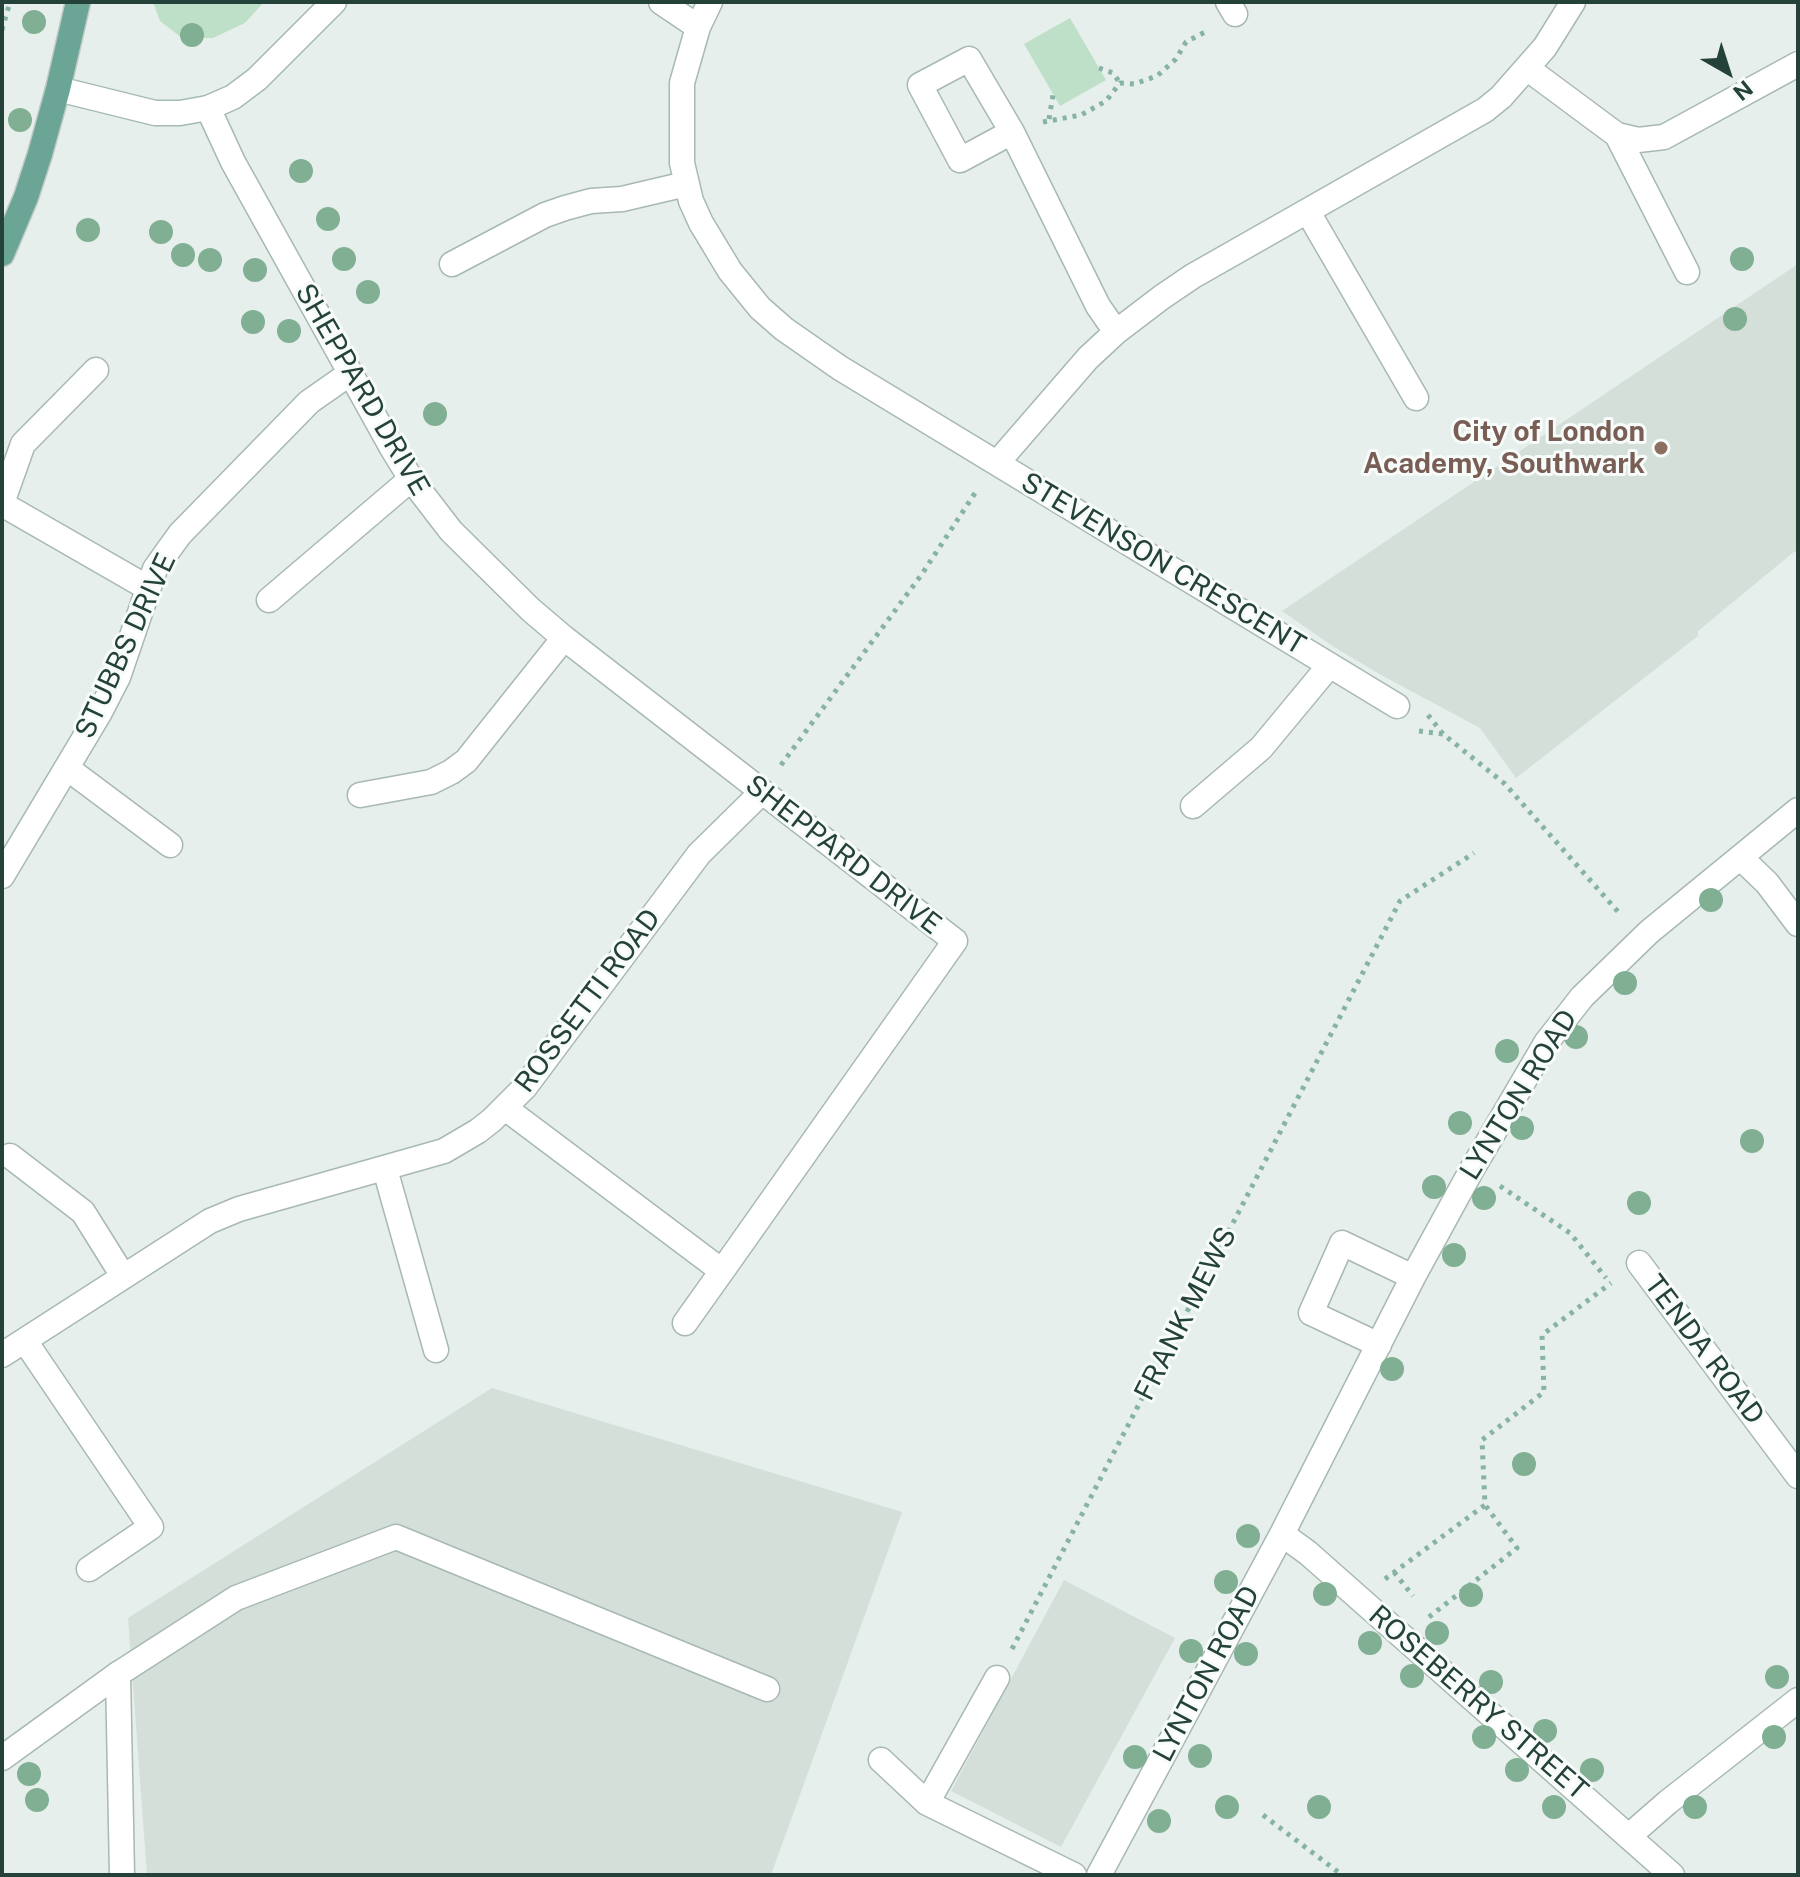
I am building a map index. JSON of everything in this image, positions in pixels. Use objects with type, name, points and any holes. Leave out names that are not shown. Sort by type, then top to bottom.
[{"type":"main road","points":[[2,254],[26,197],[58,89],[78,2]]},
{"type":"street","points":[[58,89],[155,113],[208,108],[233,97],[257,79],[334,2]]},
{"type":"street","points":[[661,2],[698,27]]},
{"type":"street","name":"STEVENSON CRESCENT","points":[[710,2],[698,27],[682,83],[680,145],[686,184],[701,223],[730,271],[760,308],[784,329],[990,471],[1397,706]]},
{"type":"street","name":"STEVENSON CRESCENT","points":[[990,471],[1088,358],[1116,332],[1193,276],[1485,110],[1528,69],[1573,2]]},
{"type":"street","points":[[1528,69],[1617,135],[1638,140],[1664,137],[1798,64]]},
{"type":"street","name":"SHEPPARD DRIVE","points":[[208,108],[233,162],[349,374],[411,479],[451,531],[564,638],[955,941],[685,1323]]},
{"type":"street","points":[[1022,130],[1098,306],[1116,332]]},
{"type":"street","points":[[1617,135],[1687,272]]},
{"type":"street","points":[[452,264],[545,215],[565,208],[686,184]]},
{"type":"street","points":[[1308,212],[1416,398]]},
{"type":"street","points":[[96,370],[23,444],[2,504],[148,588]]},
{"type":"street","name":"STUBBS DRIVE","points":[[2,876],[118,677],[155,569],[180,534],[309,402],[349,374]]},
{"type":"street","points":[[269,600],[411,479]]},
{"type":"street","points":[[360,795],[431,782],[466,761],[564,638]]},
{"type":"street","name":"STEVENSON CRESCENT","points":[[1193,806],[1261,748],[1329,666]]},
{"type":"street","points":[[67,768],[170,845]]},
{"type":"street","name":"ROSSETTI ROAD","points":[[2,1355],[210,1221],[239,1209],[444,1151],[478,1131],[525,1087],[699,854],[762,792]]},
{"type":"street","name":"LYNTON ROAD","points":[[1099,1875],[1282,1534],[1413,1277],[1546,1043],[1582,997],[1642,940],[1798,810]]},
{"type":"street","points":[[1741,858],[1767,883],[1798,924]]},
{"type":"street","points":[[505,1108],[722,1271]]},
{"type":"street","points":[[10,1156],[83,1212],[123,1276]]},
{"type":"street","points":[[385,1169],[436,1350]]},
{"type":"street","points":[[1379,1345],[1311,1313],[1342,1243],[1413,1277]]},
{"type":"street","name":"TENDA ROAD","points":[[1639,1263],[1798,1476]]},
{"type":"street","points":[[25,1341],[151,1527],[89,1569]]},
{"type":"street","name":"ROSEBERRY STREET","points":[[1282,1534],[1308,1553],[1672,1875]]},
{"type":"street","points":[[2,1758],[118,1674],[236,1598],[396,1537],[767,1689]]},
{"type":"street","points":[[118,1674],[122,1875]]},
{"type":"street","points":[[927,1803],[997,1678]]},
{"type":"street","points":[[1629,1836],[1798,1700]]},
{"type":"street","points":[[881,1760],[927,1803],[1074,1875]]},
{"type":"path","points":[[2,30],[10,2]]},
{"type":"path","points":[[1120,83],[1134,84],[1157,76],[1176,59],[1186,42]]},
{"type":"path","points":[[1099,68],[1113,73],[1120,83]]},
{"type":"path","points":[[1022,130],[1049,119],[1081,115],[1106,101],[1120,83]]},
{"type":"path","points":[[1049,119],[1053,95]]},
{"type":"path","points":[[780,767],[922,574],[990,471]]},
{"type":"path","points":[[1443,734],[1505,784],[1642,940]]},
{"type":"path","name":"FRANK MEWS","points":[[997,1678],[1400,901],[1474,853]]},
{"type":"path","points":[[1471,1171],[1514,1194],[1570,1233],[1611,1283]]},
{"type":"path","points":[[1394,1572],[1429,1617],[1517,1548],[1485,1505],[1482,1440],[1544,1392],[1542,1335],[1639,1263]]},
{"type":"path","points":[[1360,1599],[1485,1505]]},
{"type":"path","points":[[1263,1815],[1342,1875]]},
{"type":"shaded area","name":"City of London Academy, Southwark","points":[[1798,264],[1798,554],[1795,551],[1698,631],[1698,636],[1516,778],[1480,728],[1381,675],[1282,611]]},
{"type":"shaded area","points":[[492,1388],[902,1512],[771,1875],[147,1875],[128,1618]]},
{"type":"shaded area","points":[[1064,1580],[1175,1638],[1061,1847],[951,1791]]},
{"type":"green space","points":[[153,2],[264,2],[245,23],[213,38],[182,38],[160,21]]},
{"type":"green space","points":[[1070,18],[1106,80],[1060,106],[1024,44]]},
{"type":"place","name":"City of London Academy, Southwark","points":[[1661,448]]}]
